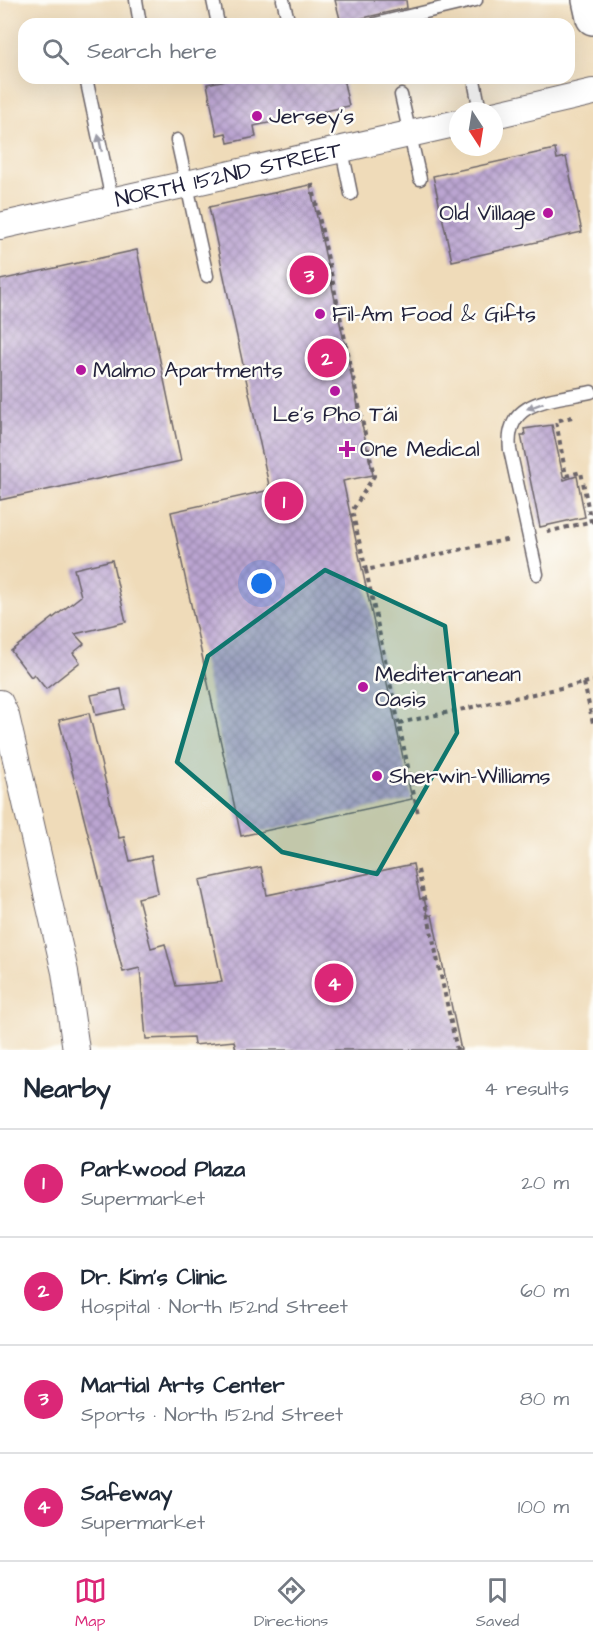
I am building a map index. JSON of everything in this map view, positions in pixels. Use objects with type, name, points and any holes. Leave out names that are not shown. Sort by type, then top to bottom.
[{"type":"highway","points":[[589,0],[593,18]]},
{"type":"street","points":[[503,113],[593,92]]},
{"type":"street","name":"NORTH 152ND STREET","points":[[0,226],[449,125]]},
{"type":"street","points":[[0,703],[6,716],[65,972],[76,1050]]},
{"type":"lane","points":[[136,0],[139,18]]},
{"type":"lane","points":[[213,0],[217,18]]},
{"type":"lane","points":[[283,0],[288,18]]},
{"type":"lane","points":[[400,18],[476,0]]},
{"type":"lane","points":[[87,84],[112,200]]},
{"type":"lane","points":[[475,85],[478,102]]},
{"type":"lane","points":[[401,95],[420,179]]},
{"type":"lane","points":[[177,140],[207,276]]},
{"type":"lane","points":[[342,150],[351,194]]},
{"type":"lane","points":[[537,574],[510,450],[508,434],[511,423],[517,415],[536,404],[591,392]]},
{"type":"path","points":[[312,184],[374,476],[352,511],[418,813]]},
{"type":"path","points":[[366,570],[592,522],[581,472],[566,476],[556,421],[574,417]]},
{"type":"path","points":[[399,723],[593,681]]},
{"type":"path","points":[[584,683],[593,723]]},
{"type":"path","points":[[418,870],[457,1050]]},
{"type":"highlighted area","points":[[325,570],[445,626],[457,733],[377,874],[282,852],[177,762],[208,656]]},
{"type":"building","points":[[335,0],[406,0],[407,8],[363,18],[340,18]]},
{"type":"building","name":"Jersey's","points":[[207,84],[344,84],[349,106],[254,126],[256,137],[228,143],[226,133],[217,135]]},
{"type":"building","points":[[555,149],[557,159],[566,157],[582,232],[452,261],[433,176]]},
{"type":"building","points":[[310,185],[373,475],[343,481],[412,799],[241,836],[171,512],[270,490],[209,207]]},
{"type":"building","name":"Malmo Apartments","points":[[137,250],[181,461],[0,500],[0,280]]},
{"type":"building","points":[[552,425],[564,480],[577,476],[585,517],[540,527],[521,435],[525,435],[524,429]]},
{"type":"building","points":[[112,560],[126,622],[75,634],[84,644],[73,653],[80,662],[46,689],[34,674],[31,677],[11,651],[81,596],[74,569]]},
{"type":"building","points":[[121,689],[125,709],[96,715],[91,695]]},
{"type":"building","points":[[89,713],[119,838],[124,837],[130,861],[151,856],[158,893],[138,898],[151,948],[165,944],[176,986],[222,982],[200,880],[261,867],[267,895],[413,864],[420,899],[424,898],[428,916],[432,915],[461,1050],[236,1050],[234,1041],[194,1045],[193,1037],[146,1039],[140,968],[123,972],[59,720]]},
{"type":"place","name":"Jersey's","points":[[257,116]]},
{"type":"place","name":"Old Village","points":[[548,213]]},
{"type":"place","name":"Martial Arts Center","points":[[309,275]]},
{"type":"place","name":"Fil-Am Food & Gifts","points":[[320,314]]},
{"type":"place","name":"Dr. Kim's Clinic","points":[[327,358]]},
{"type":"place","name":"Malmo Apartments","points":[[81,370]]},
{"type":"place","name":"Le’s Pho Tái","points":[[335,391]]},
{"type":"place","name":"One Medical","points":[[347,449]]},
{"type":"place","name":"Parkwood Plaza","points":[[284,501]]},
{"type":"place","name":"Mediterranean Oasis","points":[[363,687]]},
{"type":"place","name":"Sherwin-Williams","points":[[377,776]]},
{"type":"place","name":"Safeway","points":[[334,983]]}]
